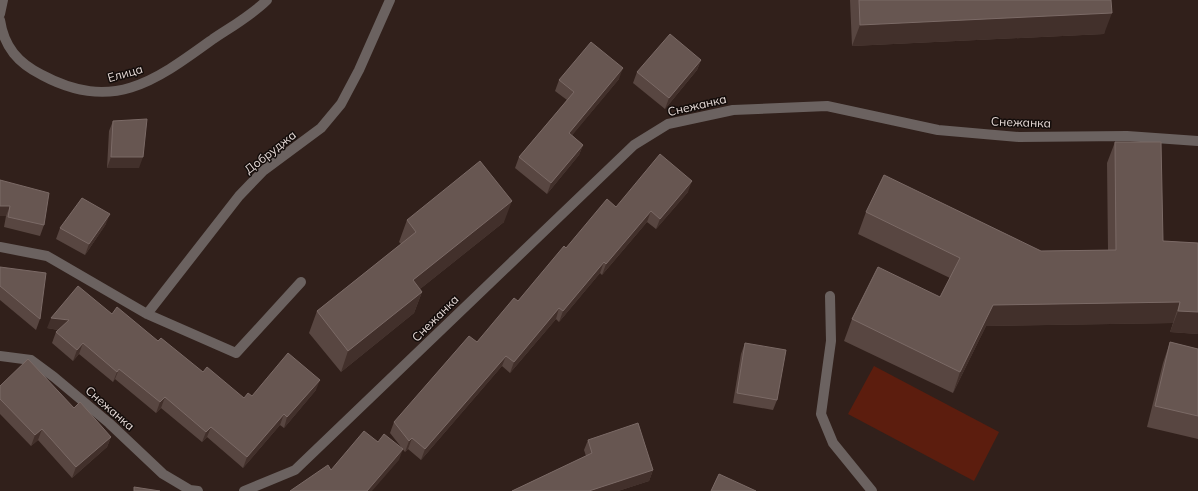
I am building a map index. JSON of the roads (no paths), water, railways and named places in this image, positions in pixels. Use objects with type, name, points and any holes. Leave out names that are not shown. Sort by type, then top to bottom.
[{"type":"street","points":[[0,14],[3,0]]},
{"type":"street","name":"Елица","points":[[0,20],[2,36],[12,51],[27,67],[73,89],[93,93],[117,91],[170,70],[267,0]]},
{"type":"street","name":"Добруджа","points":[[147,314],[239,196],[263,171],[296,148],[320,128],[341,104],[359,70],[390,0]]},
{"type":"street","name":"Снежанка","points":[[244,491],[295,470],[439,334],[486,285],[578,200],[634,145],[668,124],[733,110],[827,106],[938,130],[1019,137],[1127,136],[1198,141]]},
{"type":"street","points":[[0,247],[47,256],[147,314],[236,353],[301,282]]},
{"type":"street","points":[[830,296],[831,341],[821,414],[833,443],[872,491]]},
{"type":"street","name":"Снежанка","points":[[0,356],[31,360],[54,377],[163,474],[190,490],[198,491]]}]
